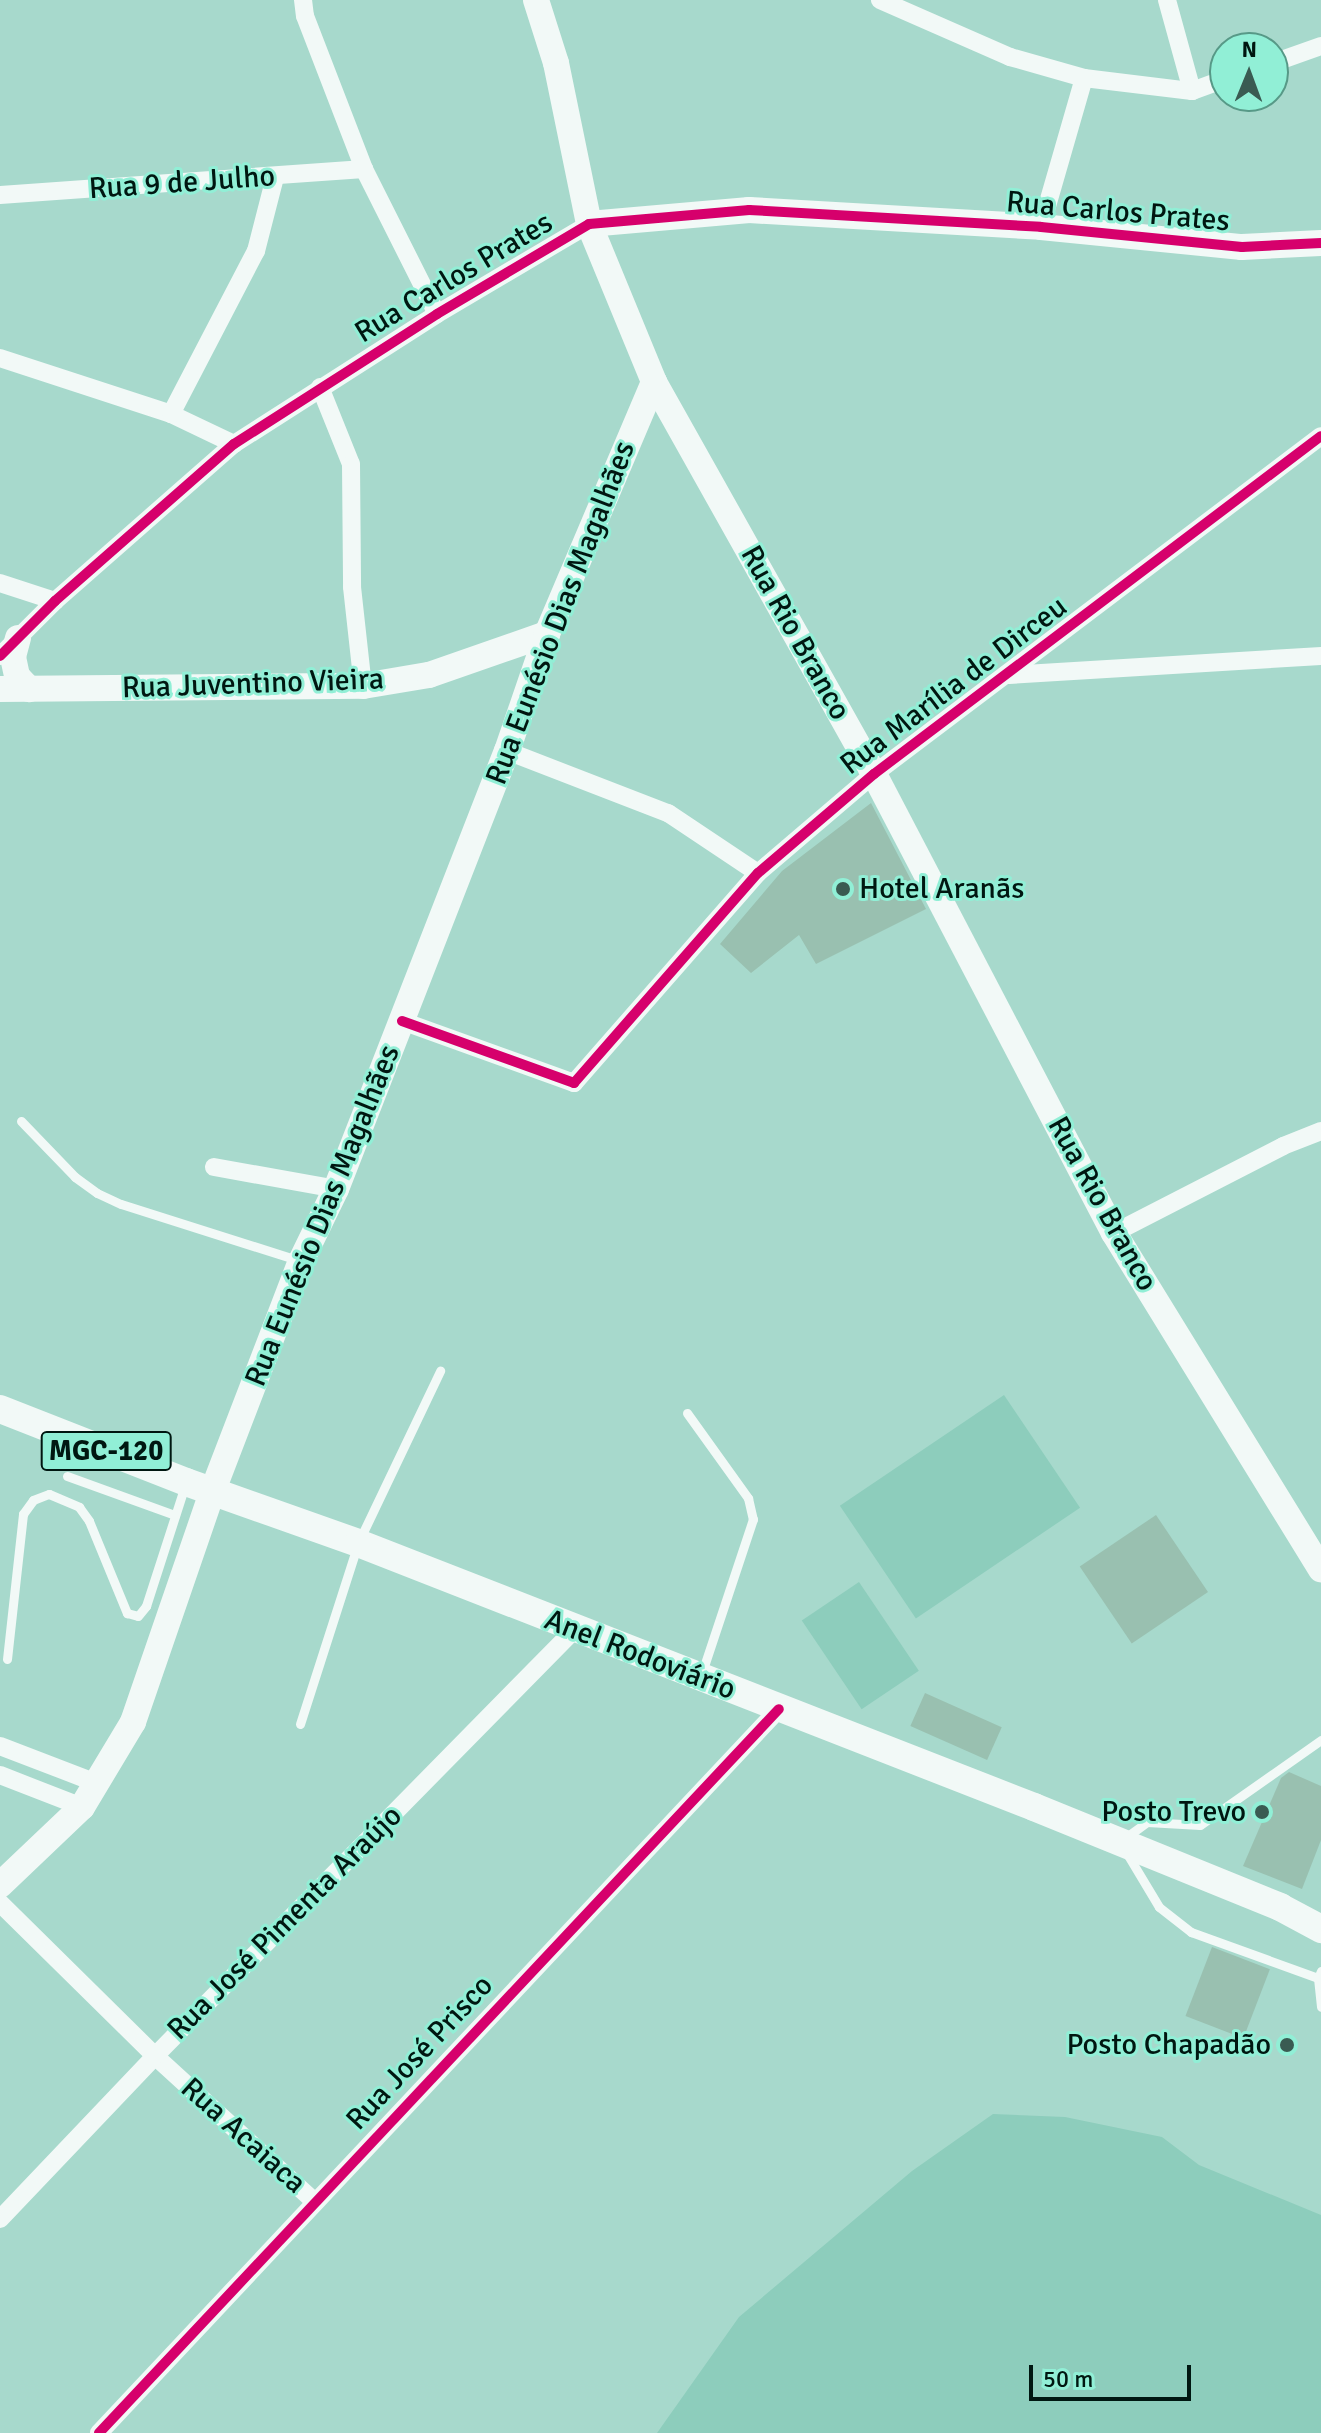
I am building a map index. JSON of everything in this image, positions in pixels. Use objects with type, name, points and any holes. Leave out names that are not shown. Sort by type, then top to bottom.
[{"type":"main road","name":"Rua Rio Branco","points":[[536,0],[556,63],[589,224],[654,382],[874,774],[1114,1233],[1321,1569]]},
{"type":"main road","name":"Rua Carlos Prates","points":[[589,224],[749,210],[1041,227],[1242,247],[1321,243]]},
{"type":"main road","name":"Rua Eunésio Dias Magalhães","points":[[0,1885],[82,1807],[99,1784],[133,1722],[213,1490],[301,1261],[336,1189],[507,751],[547,634],[654,382]]},
{"type":"main road","name":"Rua Juventino Vieira","points":[[0,689],[363,686],[429,675],[547,634]]},
{"type":"main road","points":[[9,647],[17,676],[29,689]]},
{"type":"main road","name":"Anel Rodoviário","points":[[0,1409],[186,1482],[358,1543],[1120,1842],[1280,1907],[1321,1929]]},
{"type":"street","points":[[303,0],[305,16],[364,169],[437,314]]},
{"type":"street","points":[[880,0],[1010,57],[1084,78],[1192,91],[1209,85]]},
{"type":"street","points":[[1167,0],[1192,91]]},
{"type":"street","points":[[1289,57],[1321,46]]},
{"type":"street","points":[[1041,227],[1084,78]]},
{"type":"street","name":"Rua 9 de Julho","points":[[0,195],[364,169]]},
{"type":"street","points":[[171,414],[256,251],[275,177]]},
{"type":"street","name":"Rua Carlos Prates","points":[[9,647],[55,601],[234,444],[437,314],[589,224]]},
{"type":"street","points":[[0,358],[171,414],[234,444]]},
{"type":"street","points":[[320,387],[351,464],[352,587],[363,686]]},
{"type":"street","name":"Rua Marília de Dirceu","points":[[402,1021],[574,1083],[758,873],[874,774],[1009,675],[1321,436]]},
{"type":"street","points":[[0,583],[55,601]]},
{"type":"street","points":[[1009,675],[1321,656]]},
{"type":"street","points":[[507,751],[668,813],[758,873]]},
{"type":"street","points":[[1114,1233],[1283,1146],[1321,1131]]},
{"type":"street","points":[[214,1167],[336,1189]]},
{"type":"street","name":"Rua José Pimenta Araújo","points":[[0,2219],[155,2056],[574,1630]]},
{"type":"street","name":"Rua José Prisco","points":[[99,2433],[779,1709]]},
{"type":"street","points":[[0,1746],[99,1784]]},
{"type":"street","points":[[0,1775],[82,1807]]},
{"type":"street","name":"Rua Acaiaca","points":[[0,1903],[155,2056],[314,2201]]},
{"type":"lane","points":[[21,1121],[75,1177],[97,1193],[121,1204],[301,1261]]},
{"type":"lane","points":[[300,1724],[358,1543],[440,1371]]},
{"type":"lane","points":[[687,1413],[748,1498],[753,1519],[699,1678]]},
{"type":"lane","points":[[67,1476],[175,1515]]},
{"type":"lane","points":[[7,1659],[23,1514],[33,1500],[49,1494],[79,1507],[89,1521],[127,1613],[133,1616],[142,1613],[146,1606],[186,1482]]},
{"type":"lane","points":[[1321,1740],[1200,1825],[1147,1822],[1120,1842],[1159,1907],[1191,1932],[1320,1974],[1321,2007]]},
{"type":"green space","points":[[1004,1395],[1080,1508],[916,1618],[840,1506]]},
{"type":"green space","points":[[859,1582],[919,1671],[862,1709],[802,1621]]},
{"type":"green space","points":[[993,2114],[1065,2117],[1162,2137],[1199,2165],[1321,2215],[1321,2433],[657,2433],[739,2317],[912,2171]]},
{"type":"building","name":"Hotel Aranãs","points":[[871,803],[926,909],[816,964],[799,935],[751,973],[720,944],[782,871]]},
{"type":"building","points":[[1156,1515],[1208,1592],[1132,1644],[1080,1566]]},
{"type":"building","points":[[925,1693],[1002,1727],[987,1760],[910,1726]]},
{"type":"building","points":[[1289,1772],[1321,1786],[1321,1840],[1302,1889],[1243,1866],[1281,1778]]},
{"type":"building","points":[[1212,1947],[1270,1969],[1243,2038],[1185,2016]]},
{"type":"cycle path","points":[[0,656],[55,601],[234,444],[437,314],[589,224],[749,210],[1041,227],[1242,247],[1321,243]]},
{"type":"cycle path","points":[[402,1021],[574,1083],[758,873],[874,774],[1321,436]]},
{"type":"cycle path","points":[[99,2433],[779,1709]]},
{"type":"place","name":"Hotel Aranãs","points":[[843,889]]},
{"type":"place","name":"Posto Trevo","points":[[1262,1812]]},
{"type":"place","name":"Posto Chapadão","points":[[1287,2045]]}]
